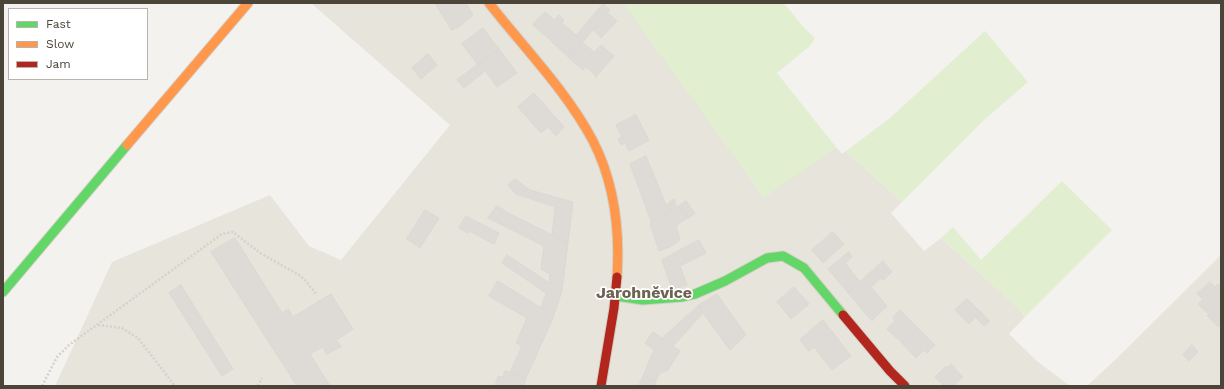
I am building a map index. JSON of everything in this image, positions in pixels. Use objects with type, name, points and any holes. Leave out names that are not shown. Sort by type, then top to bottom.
[{"type":"street","points":[[3,292],[248,3]]},
{"type":"street","points":[[489,3],[571,106],[592,138],[601,157],[612,195],[615,216],[617,265],[616,296],[601,386]]},
{"type":"street","points":[[616,296],[643,300],[659,300],[695,294],[725,281],[767,258],[783,256],[804,268],[890,371],[905,386]]},
{"type":"path","points":[[42,386],[57,357],[69,345],[222,234],[233,232],[260,253],[299,275],[317,295]]},
{"type":"path","points":[[98,325],[122,328],[138,338],[175,386]]},
{"type":"path","points":[[258,386],[262,378]]},
{"type":"shaded area","points":[[311,3],[625,3],[764,197],[836,147],[842,154],[846,151],[902,202],[891,213],[924,251],[941,238],[1016,306],[1025,317],[1009,334],[1037,361],[1070,386],[55,386],[112,262],[270,195],[309,246],[341,260],[450,125]]},
{"type":"shaded area","points":[[1221,255],[1221,386],[1087,386],[1116,359]]},
{"type":"green space","points":[[623,3],[784,3],[805,29],[815,38],[810,46],[777,73],[836,147],[764,198]]},
{"type":"green space","points":[[985,31],[1028,82],[983,121],[902,202],[846,151],[890,118]]},
{"type":"green space","points":[[1062,181],[1112,230],[1025,317],[1016,306],[941,238],[953,227],[981,260]]},
{"type":"building","points":[[435,3],[466,3],[473,15],[460,26],[452,30]]},
{"type":"building","points":[[603,4],[610,10],[569,58],[549,39],[562,23],[576,35]]},
{"type":"building","points":[[545,12],[554,20],[559,15],[564,20],[549,39],[533,25]]},
{"type":"building","points":[[608,13],[617,21],[601,38],[593,30]]},
{"type":"building","points":[[483,28],[499,49],[478,65],[462,44]]},
{"type":"building","points":[[582,42],[594,52],[601,45],[614,56],[595,78],[596,76],[586,67],[583,70],[569,58]]},
{"type":"building","points":[[499,49],[517,73],[497,87],[485,71],[464,88],[457,80]]},
{"type":"building","points":[[428,54],[437,65],[421,79],[412,68]]},
{"type":"building","points":[[534,93],[564,127],[556,136],[548,127],[541,133],[518,107]]},
{"type":"building","points":[[636,115],[649,140],[629,151],[625,143],[621,145],[618,139],[622,137],[616,125]]},
{"type":"building","points":[[646,156],[666,205],[674,199],[677,207],[652,224],[630,164]]},
{"type":"building","points":[[515,179],[530,190],[573,202],[568,243],[552,236],[555,207],[516,194],[508,185]]},
{"type":"building","points":[[686,201],[695,213],[687,219],[679,206]]},
{"type":"building","points":[[497,206],[568,243],[562,291],[549,282],[550,274],[541,269],[544,246],[488,218]]},
{"type":"building","points":[[679,206],[687,218],[676,226],[680,240],[670,247],[659,251],[650,224]]},
{"type":"building","points":[[425,210],[439,218],[420,248],[407,239]]},
{"type":"building","points":[[466,216],[499,233],[494,244],[469,231],[468,233],[459,228]]},
{"type":"building","points":[[833,232],[844,244],[823,263],[812,250]]},
{"type":"building","points":[[235,238],[282,313],[288,309],[293,317],[331,294],[353,329],[338,339],[337,337],[336,339],[341,347],[327,354],[323,347],[310,354],[330,386],[297,386],[211,252]]},
{"type":"building","points":[[699,240],[706,253],[680,266],[687,285],[672,290],[662,260]]},
{"type":"building","points":[[849,252],[852,257],[845,263],[860,282],[848,293],[828,269]]},
{"type":"building","points":[[507,255],[562,291],[554,315],[541,308],[546,293],[502,263]]},
{"type":"building","points":[[883,261],[892,272],[883,280],[881,278],[871,287],[887,306],[872,321],[848,293]]},
{"type":"building","points":[[498,281],[554,316],[526,378],[510,372],[522,346],[516,343],[527,318],[489,296]]},
{"type":"building","points":[[1210,282],[1215,287],[1218,284],[1221,287],[1221,324],[1218,327],[1207,316],[1209,314],[1198,304],[1203,299],[1197,294]]},
{"type":"building","points":[[181,285],[233,369],[222,376],[169,293]]},
{"type":"building","points":[[794,287],[809,304],[791,319],[777,302]]},
{"type":"building","points":[[717,294],[746,335],[730,350],[698,306]]},
{"type":"building","points":[[967,299],[981,312],[969,324],[955,310]]},
{"type":"building","points":[[698,306],[703,313],[673,346],[680,351],[668,370],[660,373],[656,381],[643,376],[654,350],[645,343],[653,332],[662,338]]},
{"type":"building","points":[[900,310],[918,328],[902,343],[887,329],[895,321],[893,318]]},
{"type":"building","points":[[981,312],[990,321],[984,326],[976,318]]},
{"type":"building","points":[[823,320],[851,356],[832,370],[814,347],[809,351],[800,340]]},
{"type":"building","points":[[918,328],[935,345],[927,353],[924,350],[916,358],[902,343]]},
{"type":"building","points":[[1192,345],[1198,352],[1189,361],[1183,355]]},
{"type":"building","points":[[951,364],[963,377],[953,386],[944,386],[935,377],[946,366],[948,368]]},
{"type":"building","points":[[505,371],[526,378],[524,386],[495,386],[498,376],[503,377]]},
{"type":"building","points":[[643,376],[656,381],[654,386],[639,386]]},
{"type":"traffic: fast","points":[[3,292],[127,145]]},
{"type":"traffic: fast","points":[[616,296],[643,300],[682,297],[695,294],[725,281],[767,258],[783,256],[804,268],[843,315]]},
{"type":"traffic: slow","points":[[127,145],[248,3]]},
{"type":"traffic: slow","points":[[489,3],[570,104],[593,141],[611,190],[616,225],[618,260],[617,277]]},
{"type":"traffic: jam","points":[[601,386],[614,308],[617,277]]},
{"type":"traffic: jam","points":[[843,315],[890,371],[905,386]]},
{"type":"district","name":"Jarohněvice","points":[[644,293]]}]
